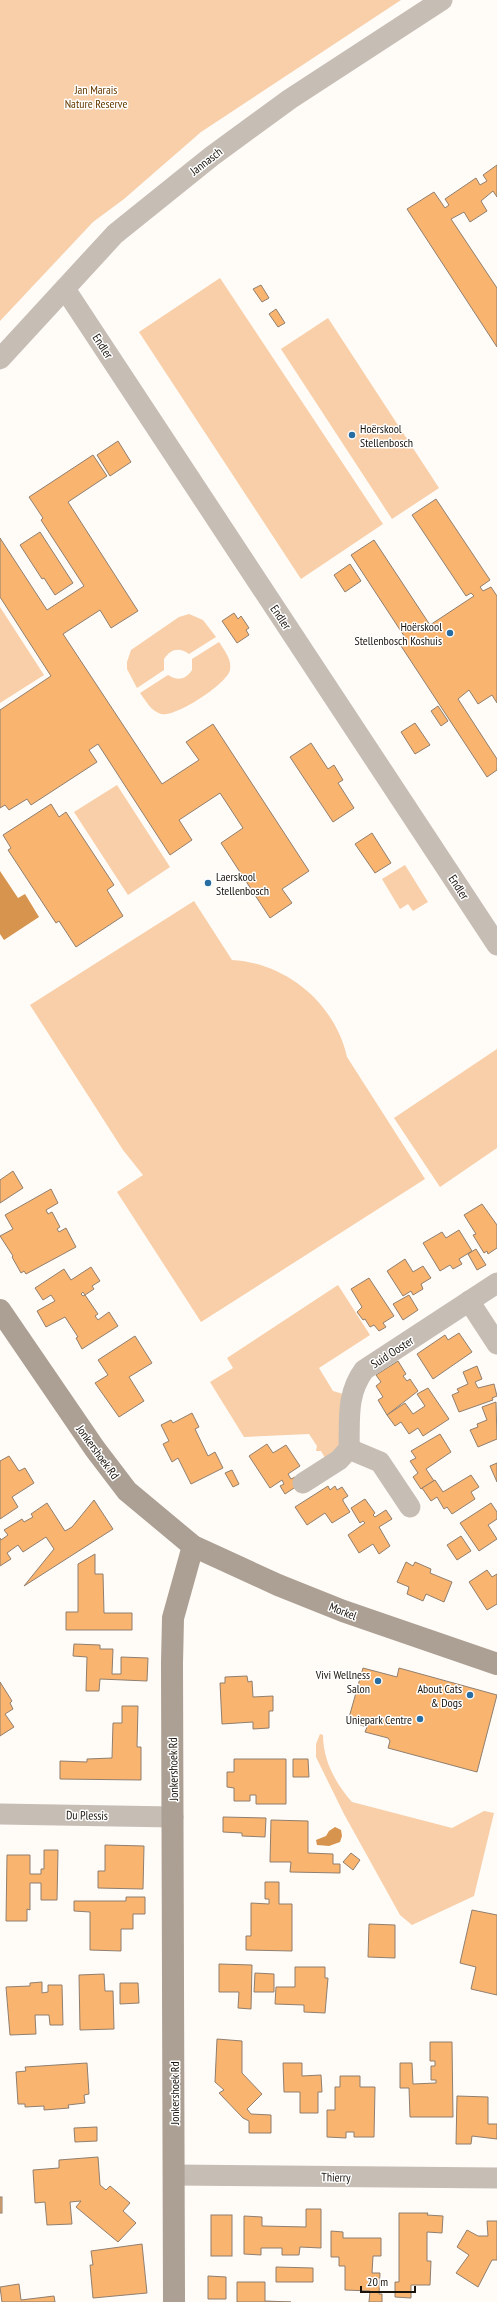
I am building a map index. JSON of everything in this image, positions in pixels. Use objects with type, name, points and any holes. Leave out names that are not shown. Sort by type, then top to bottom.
[{"type":"street","name":"Jannasch","points":[[0,359],[115,234],[212,156],[290,99],[442,0]]},
{"type":"street","name":"Endler","points":[[65,289],[497,945]]},
{"type":"street","name":"Suid Ooster","points":[[350,1450],[350,1404],[353,1389],[364,1370],[497,1283]]},
{"type":"street","points":[[470,1301],[497,1344]]},
{"type":"street","name":"Jonkershoek Rd","points":[[0,1310],[95,1449],[127,1490],[193,1546],[173,1618],[174,2302]]},
{"type":"street","points":[[303,1483],[339,1460],[350,1450],[380,1462],[410,1507]]},
{"type":"street","name":"Morkel","points":[[193,1546],[278,1585],[343,1611],[497,1664]]},
{"type":"street","name":"Du Plessis","points":[[0,1814],[173,1817]]},
{"type":"street","name":"Thierry","points":[[174,2175],[497,2178]]},
{"type":"green space","name":"Jan Marais Nature Reserve","points":[[0,0],[401,0],[201,132],[124,199],[93,222],[0,321]]},
{"type":"green space","points":[[220,278],[383,524],[301,579],[139,332]]},
{"type":"green space","points":[[328,318],[439,488],[392,519],[281,349]]},
{"type":"green space","points":[[0,607],[44,675],[0,703]]},
{"type":"green space","points":[[189,614],[203,620],[216,637],[189,654],[182,650],[172,651],[164,659],[164,670],[137,688],[127,669],[127,662],[131,650],[179,617]]},
{"type":"green space","points":[[219,642],[230,662],[230,670],[227,676],[211,691],[188,706],[168,714],[157,713],[140,693],[168,675],[178,679],[184,678],[192,670],[192,659]]},
{"type":"green space","points":[[117,785],[170,867],[128,895],[74,812]]},
{"type":"green space","points":[[405,865],[428,902],[413,911],[408,904],[400,909],[382,879]]},
{"type":"green space","points":[[194,901],[232,960],[252,963],[271,969],[289,978],[305,989],[320,1003],[332,1019],[341,1037],[347,1057],[425,1179],[201,1322],[117,1192],[143,1175],[123,1150],[30,1005]]},
{"type":"green space","points":[[497,1049],[497,1148],[440,1187],[394,1118]]},
{"type":"green space","points":[[338,1285],[370,1335],[319,1368],[333,1391],[343,1394],[340,1447],[325,1458],[321,1451],[316,1451],[317,1446],[309,1434],[244,1437],[210,1382],[233,1368],[227,1358]]},
{"type":"green space","points":[[320,1734],[323,1735],[325,1754],[332,1772],[341,1788],[352,1802],[452,1828],[484,1811],[494,1813],[474,1896],[412,1925],[400,1915],[344,1814],[316,1757],[316,1744]]},
{"type":"shaded area","points":[[0,871],[18,898],[25,894],[39,917],[4,940],[0,934]]},
{"type":"shaded area","points":[[335,1827],[341,1830],[342,1836],[340,1842],[329,1846],[317,1845],[316,1840],[326,1836],[329,1831]]},
{"type":"building","points":[[497,165],[497,197],[493,191],[481,201],[487,211],[470,222],[464,212],[451,219],[497,288],[497,347],[407,209],[434,192],[445,208],[449,205],[445,199],[476,178],[480,185],[487,181],[483,175]]},
{"type":"building","points":[[261,285],[269,298],[262,302],[253,289]]},
{"type":"building","points":[[276,309],[285,323],[278,327],[269,314]]},
{"type":"building","points":[[118,441],[131,462],[110,476],[97,455]]},
{"type":"building","points":[[93,455],[107,476],[68,502],[138,611],[111,628],[100,610],[63,634],[162,784],[199,760],[186,742],[213,724],[309,871],[282,889],[292,903],[270,918],[221,843],[243,828],[220,793],[179,820],[192,840],[170,855],[98,744],[89,750],[97,762],[31,805],[27,799],[9,810],[5,805],[0,808],[0,710],[51,676],[0,597],[0,538],[47,610],[84,586],[41,520],[43,518],[29,497]]},
{"type":"building","name":"Hoërskool Stellenbosch Koshuis","points":[[436,499],[490,580],[480,587],[483,591],[491,587],[497,596],[497,703],[492,695],[478,704],[469,690],[458,699],[497,759],[497,770],[487,777],[401,646],[408,642],[351,555],[374,540],[430,625],[474,596],[471,593],[466,596],[412,515]]},
{"type":"building","points":[[40,532],[73,583],[55,595],[44,578],[42,579],[20,545]]},
{"type":"building","points":[[350,564],[361,581],[345,592],[334,575]]},
{"type":"building","points":[[234,613],[238,619],[241,616],[249,628],[246,630],[249,635],[237,643],[222,621]]},
{"type":"building","points":[[438,706],[448,721],[441,726],[431,711]]},
{"type":"building","points":[[415,723],[430,745],[415,754],[401,732]]},
{"type":"building","points":[[311,743],[328,769],[334,765],[343,780],[338,783],[354,808],[333,822],[290,757]]},
{"type":"building","points":[[51,804],[59,817],[66,812],[114,885],[107,890],[123,916],[76,947],[59,921],[56,923],[8,850],[11,848],[3,835]]},
{"type":"building","points":[[372,833],[391,863],[375,873],[355,844]]},
{"type":"building","points":[[13,1171],[23,1188],[0,1203],[0,1180]]},
{"type":"building","points":[[51,1189],[58,1203],[46,1210],[48,1214],[52,1212],[60,1227],[57,1229],[59,1232],[66,1228],[76,1247],[26,1274],[24,1271],[21,1273],[12,1257],[13,1256],[0,1236],[13,1229],[5,1215]]},
{"type":"building","points":[[482,1204],[497,1225],[497,1248],[488,1254],[487,1251],[484,1253],[473,1235],[476,1234],[464,1215]]},
{"type":"building","points":[[459,1230],[472,1251],[459,1259],[462,1264],[453,1269],[450,1265],[440,1271],[423,1243],[442,1232],[446,1238]]},
{"type":"building","points":[[476,1249],[486,1265],[477,1270],[468,1254]]},
{"type":"building","points":[[405,1259],[413,1272],[423,1266],[431,1278],[421,1284],[423,1289],[413,1295],[411,1291],[403,1296],[387,1271]]},
{"type":"building","points":[[91,1267],[100,1281],[92,1286],[94,1289],[85,1295],[98,1314],[95,1316],[98,1320],[109,1312],[118,1326],[82,1349],[76,1338],[78,1337],[65,1317],[46,1327],[37,1311],[55,1301],[51,1295],[43,1300],[35,1288],[64,1269],[71,1280]]},
{"type":"building","points":[[369,1278],[394,1316],[383,1323],[386,1327],[379,1331],[374,1325],[370,1327],[365,1319],[363,1320],[357,1312],[362,1307],[351,1289]]},
{"type":"building","points":[[409,1295],[418,1310],[403,1320],[393,1304]]},
{"type":"building","points":[[459,1333],[472,1352],[433,1379],[417,1354],[445,1335],[448,1340]]},
{"type":"building","points":[[135,1336],[152,1363],[129,1377],[144,1401],[119,1417],[95,1383],[108,1375],[98,1360]]},
{"type":"building","points":[[398,1361],[406,1374],[403,1376],[407,1381],[410,1379],[418,1391],[387,1415],[378,1400],[383,1397],[376,1386],[381,1382],[376,1375]]},
{"type":"building","points":[[477,1366],[482,1379],[475,1382],[478,1388],[494,1384],[497,1396],[492,1398],[493,1400],[459,1412],[452,1395],[459,1392],[457,1389],[468,1384],[463,1372]]},
{"type":"building","points":[[428,1388],[449,1419],[423,1436],[418,1428],[409,1434],[401,1422],[395,1426],[387,1415],[405,1403],[413,1414],[425,1406],[417,1394]]},
{"type":"building","points":[[496,1402],[497,1439],[478,1447],[470,1430],[478,1427],[477,1424],[487,1420],[482,1407]]},
{"type":"building","points":[[192,1413],[199,1427],[195,1429],[208,1456],[215,1452],[223,1468],[191,1484],[178,1458],[172,1462],[163,1444],[169,1441],[161,1425],[171,1420],[173,1423]]},
{"type":"building","points":[[440,1434],[451,1452],[426,1469],[434,1481],[421,1489],[413,1477],[418,1473],[410,1461],[416,1458],[411,1451]]},
{"type":"building","points":[[267,1444],[273,1453],[286,1445],[300,1466],[288,1474],[291,1479],[295,1477],[300,1484],[285,1494],[280,1486],[284,1484],[282,1480],[270,1488],[249,1456]]},
{"type":"building","points":[[9,1456],[19,1471],[25,1468],[34,1483],[12,1497],[18,1507],[0,1519],[0,1461]]},
{"type":"building","points":[[497,1463],[497,1482],[490,1466]]},
{"type":"building","points":[[232,1470],[239,1484],[233,1487],[225,1473]]},
{"type":"building","points":[[471,1475],[479,1487],[471,1492],[475,1499],[452,1514],[447,1507],[444,1509],[437,1497],[431,1501],[422,1488],[435,1480],[443,1492]]},
{"type":"building","points":[[328,1486],[330,1490],[335,1486],[337,1490],[342,1487],[348,1496],[343,1499],[343,1501],[350,1512],[332,1523],[325,1513],[307,1525],[295,1507]]},
{"type":"building","points":[[365,1499],[375,1513],[373,1515],[375,1517],[386,1510],[392,1519],[379,1527],[390,1546],[379,1554],[373,1544],[359,1553],[348,1535],[365,1523],[363,1521],[360,1523],[351,1508]]},
{"type":"building","points":[[94,1500],[113,1529],[24,1586],[54,1549],[46,1537],[23,1552],[18,1545],[7,1553],[11,1559],[0,1566],[0,1538],[1,1540],[8,1535],[4,1530],[22,1519],[24,1522],[33,1517],[31,1514],[47,1503],[65,1531],[72,1527]]},
{"type":"building","points":[[491,1503],[497,1512],[497,1519],[488,1525],[497,1539],[479,1551],[460,1523]]},
{"type":"building","points":[[461,1536],[471,1551],[457,1560],[447,1545]]},
{"type":"building","points":[[95,1554],[95,1574],[103,1574],[104,1613],[132,1613],[132,1630],[66,1630],[66,1612],[78,1612],[78,1564]]},
{"type":"building","points":[[406,1562],[413,1566],[415,1562],[431,1569],[430,1573],[452,1582],[444,1602],[426,1594],[423,1601],[407,1594],[409,1587],[397,1582]]},
{"type":"building","points":[[487,1570],[492,1577],[497,1574],[497,1604],[487,1610],[469,1582]]},
{"type":"building","points":[[74,1644],[100,1645],[100,1649],[113,1649],[112,1674],[121,1674],[121,1657],[148,1658],[147,1681],[100,1679],[99,1691],[86,1691],[87,1657],[73,1656]]},
{"type":"building","name":"Uniepark Centre","points":[[363,1668],[397,1677],[399,1668],[497,1695],[477,1772],[388,1748],[390,1741],[388,1738],[365,1732],[367,1727],[348,1721]]},
{"type":"building","points":[[247,1676],[248,1682],[252,1681],[253,1697],[273,1696],[273,1711],[269,1711],[269,1728],[253,1729],[253,1722],[222,1724],[220,1683],[225,1683],[225,1677]]},
{"type":"building","points":[[0,1682],[12,1701],[10,1703],[13,1709],[5,1714],[14,1727],[0,1736]]},
{"type":"building","points":[[122,1706],[138,1706],[137,1747],[141,1747],[141,1780],[60,1779],[60,1761],[87,1762],[87,1759],[112,1758],[113,1723],[122,1723]]},
{"type":"building","points":[[234,1759],[286,1759],[286,1804],[256,1804],[256,1795],[250,1795],[250,1801],[234,1801],[234,1788],[227,1787],[227,1772],[234,1772]]},
{"type":"building","points":[[293,1759],[308,1759],[309,1777],[293,1777]]},
{"type":"building","points":[[223,1817],[266,1818],[265,1837],[242,1836],[242,1833],[223,1832]]},
{"type":"building","points":[[271,1820],[308,1821],[308,1853],[333,1854],[333,1864],[340,1864],[340,1873],[290,1872],[291,1862],[270,1862]]},
{"type":"building","points":[[105,1845],[144,1846],[143,1889],[98,1888],[98,1871],[105,1871]]},
{"type":"building","points":[[44,1850],[58,1850],[57,1900],[41,1900],[41,1883],[30,1883],[30,1910],[27,1909],[27,1921],[6,1921],[7,1855],[30,1855],[30,1874],[41,1874],[41,1869],[44,1869]]},
{"type":"building","points":[[351,1853],[360,1860],[353,1870],[343,1862]]},
{"type":"building","points":[[265,1882],[279,1882],[279,1904],[292,1904],[292,1951],[246,1950],[246,1936],[251,1936],[251,1903],[269,1904],[269,1899],[265,1899]]},
{"type":"building","points":[[126,1897],[145,1897],[145,1914],[133,1914],[133,1929],[121,1929],[121,1951],[90,1950],[90,1912],[74,1911],[74,1901],[126,1901]]},
{"type":"building","points":[[472,1910],[497,1915],[497,1995],[471,1989],[476,1967],[460,1963]]},
{"type":"building","points":[[369,1924],[395,1925],[395,1958],[368,1957]]},
{"type":"building","points":[[219,1964],[252,1965],[251,2009],[238,2008],[239,1992],[219,1992]]},
{"type":"building","points":[[295,1967],[325,1967],[325,1978],[328,1978],[325,2013],[304,2012],[304,2005],[275,2004],[276,1987],[295,1987]]},
{"type":"building","points":[[255,1973],[274,1974],[274,1992],[254,1992]]},
{"type":"building","points":[[104,1974],[105,1991],[113,1991],[114,2029],[80,2030],[79,1975]]},
{"type":"building","points":[[42,1982],[42,1993],[48,1992],[48,1985],[62,1985],[63,2025],[50,2025],[49,2015],[35,2015],[36,2034],[10,2035],[6,1987],[30,1986],[30,1983]]},
{"type":"building","points":[[120,1983],[138,1983],[139,2003],[120,2004]]},
{"type":"building","points":[[217,2039],[242,2041],[242,2073],[262,2094],[247,2109],[251,2114],[271,2115],[271,2133],[249,2133],[249,2121],[243,2118],[219,2093],[224,2090],[215,2082]]},
{"type":"building","points":[[430,2042],[452,2042],[453,2117],[410,2117],[409,2088],[400,2088],[400,2063],[412,2063],[413,2084],[436,2083],[436,2080],[431,2080],[431,2066],[435,2066],[435,2061],[430,2061]]},
{"type":"building","points":[[87,2063],[89,2094],[84,2095],[85,2103],[68,2105],[69,2108],[44,2110],[44,2106],[25,2107],[25,2104],[18,2104],[16,2072],[26,2071],[25,2067]]},
{"type":"building","points":[[283,2063],[302,2063],[302,2076],[321,2075],[322,2092],[318,2092],[318,2113],[300,2113],[300,2092],[284,2092]]},
{"type":"building","points":[[340,2076],[360,2076],[360,2087],[375,2087],[374,2137],[354,2137],[354,2132],[346,2132],[346,2138],[327,2137],[327,2110],[335,2110],[335,2087],[340,2087]]},
{"type":"building","points":[[457,2096],[488,2097],[488,2124],[497,2124],[497,2139],[472,2136],[471,2144],[456,2144]]},
{"type":"building","points":[[97,2127],[97,2141],[75,2142],[74,2128]]},
{"type":"building","points":[[98,2157],[100,2185],[106,2190],[110,2186],[130,2203],[123,2211],[136,2223],[118,2242],[76,2207],[81,2201],[70,2202],[72,2224],[47,2225],[45,2202],[35,2203],[33,2170],[59,2168],[59,2160]]},
{"type":"building","points":[[0,2197],[2,2197],[2,2213],[0,2213]]},
{"type":"building","points":[[306,2209],[321,2209],[321,2248],[300,2247],[299,2255],[282,2255],[282,2248],[261,2248],[261,2255],[244,2254],[244,2216],[262,2217],[262,2226],[306,2227]]},
{"type":"building","points":[[399,2213],[428,2213],[427,2215],[443,2216],[442,2233],[427,2232],[427,2261],[431,2261],[430,2285],[411,2285],[411,2298],[395,2297],[395,2282],[399,2282]]},
{"type":"building","points":[[211,2215],[232,2215],[232,2256],[211,2256]]},
{"type":"building","points":[[487,2221],[497,2221],[497,2260],[492,2260],[478,2287],[456,2273],[469,2255],[457,2247],[467,2230],[478,2236],[488,2236]]},
{"type":"building","points":[[331,2231],[343,2232],[343,2238],[381,2238],[381,2256],[373,2256],[372,2273],[380,2273],[379,2294],[382,2294],[382,2302],[369,2302],[370,2291],[345,2290],[345,2266],[339,2266],[339,2257],[331,2257]]},
{"type":"building","points":[[142,2244],[147,2293],[93,2298],[90,2265],[93,2265],[91,2251]]},
{"type":"building","points":[[276,2267],[313,2268],[313,2282],[276,2282]]},
{"type":"building","points":[[208,2276],[226,2277],[226,2299],[208,2299]]},
{"type":"building","points":[[237,2282],[265,2282],[265,2301],[291,2302],[237,2302]]},
{"type":"building","points":[[19,2284],[21,2300],[54,2296],[55,2302],[2,2302],[0,2287]]},
{"type":"place","name":"Hoërskool Stellenbosch","points":[[352,435]]},
{"type":"place","name":"Hoërskool Stellenbosch Koshuis","points":[[450,633]]},
{"type":"place","name":"Laerskool Stellenbosch","points":[[208,883]]},
{"type":"place","name":"Vivi Wellness Salon","points":[[378,1681]]},
{"type":"place","name":"About Cats & Dogs","points":[[470,1695]]},
{"type":"place","name":"Uniepark Centre","points":[[420,1719]]}]
